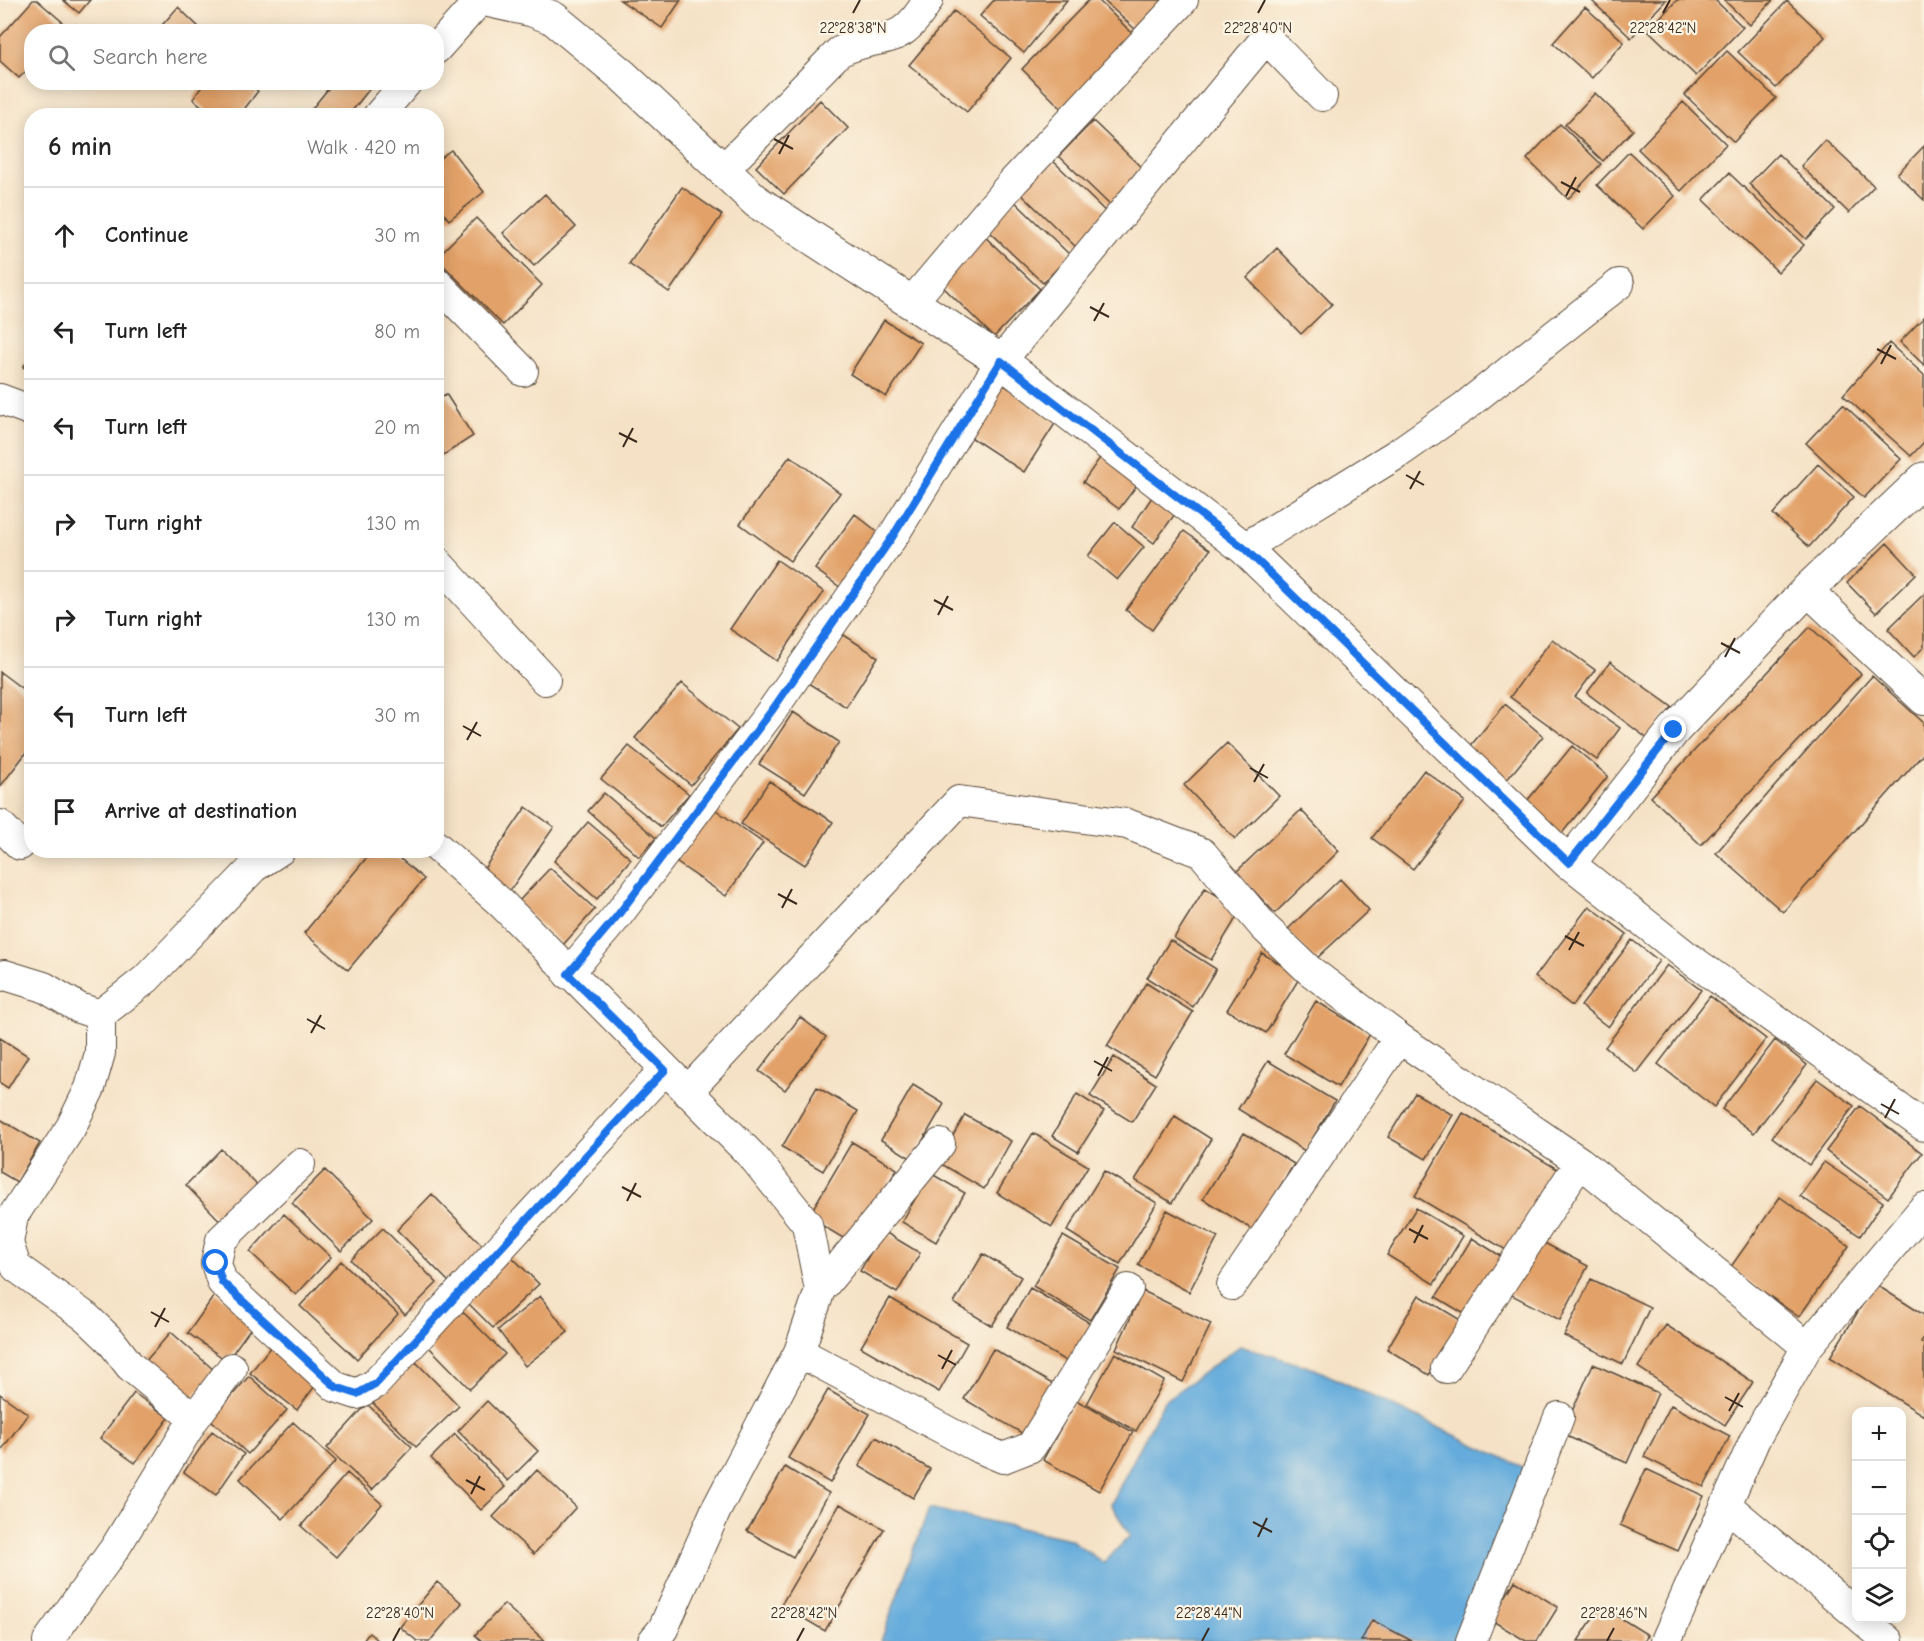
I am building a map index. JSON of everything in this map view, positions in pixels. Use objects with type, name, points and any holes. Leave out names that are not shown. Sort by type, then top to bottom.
[{"type":"street","points":[[444,40],[480,0]]},
{"type":"street","points":[[486,0],[547,7],[553,18],[585,43],[757,202],[1001,361],[1244,548],[1569,863],[1689,958],[1924,1126]]},
{"type":"street","points":[[723,170],[839,52],[857,43],[896,37],[909,27],[928,0]]},
{"type":"street","points":[[911,303],[1013,182],[1183,0]]},
{"type":"street","points":[[568,974],[618,915],[773,709],[893,536],[1001,361],[1266,38],[1322,96]]},
{"type":"street","points":[[385,108],[400,90]]},
{"type":"street","points":[[1244,548],[1397,453],[1464,407],[1619,284]]},
{"type":"street","points":[[444,290],[523,371]]},
{"type":"street","points":[[0,399],[24,408]]},
{"type":"street","points":[[1569,863],[1674,730],[1807,590],[1924,479]]},
{"type":"street","points":[[444,570],[545,680]]},
{"type":"street","points":[[1807,590],[1924,700]]},
{"type":"street","points":[[687,1092],[959,801],[1127,824],[1202,854],[1264,927],[1309,970],[1399,1038],[1580,1162],[1807,1347]]},
{"type":"street","points":[[444,853],[500,902],[568,974],[754,1158],[807,1224],[820,1290]]},
{"type":"street","points":[[100,1015],[146,979],[254,867],[268,858]]},
{"type":"street","points":[[0,976],[5,975],[44,987],[80,1008],[100,1015]]},
{"type":"street","points":[[100,1015],[100,1053],[90,1088],[71,1127],[13,1216],[4,1248],[16,1267],[86,1317],[111,1341],[130,1366],[194,1419]]},
{"type":"street","points":[[1233,1285],[1399,1038]]},
{"type":"street","points":[[300,1164],[220,1240],[216,1263],[222,1282],[336,1387],[357,1394],[375,1384],[665,1070]]},
{"type":"street","points":[[664,1637],[716,1509],[799,1352],[820,1290],[940,1144]]},
{"type":"street","points":[[1446,1368],[1580,1162]]},
{"type":"street","points":[[1666,1641],[1755,1439],[1807,1347],[1920,1219]]},
{"type":"street","points":[[799,1352],[1003,1458],[1031,1447],[1128,1289]]},
{"type":"street","points":[[48,1641],[115,1548],[194,1419],[232,1368]]},
{"type":"street","points":[[1471,1641],[1559,1417]]},
{"type":"street","points":[[1726,1505],[1852,1610]]},
{"type":"street","points":[[1868,1623],[1888,1641]]},
{"type":"water","points":[[1240,1346],[1315,1369],[1529,1470],[1456,1641],[881,1641],[929,1508],[1070,1539],[1103,1563],[1130,1536],[1111,1504],[1164,1401]]},
{"type":"building","points":[[33,0],[37,0],[65,24],[24,24],[24,73],[19,78],[0,61],[0,37]]},
{"type":"building","points":[[63,0],[90,0],[79,13]]},
{"type":"building","points":[[620,0],[681,0],[662,28]]},
{"type":"building","points":[[994,0],[1067,0],[1024,53],[980,16]]},
{"type":"building","points":[[1089,0],[1098,0],[1134,35],[1062,109],[1022,69]]},
{"type":"building","points":[[1103,0],[1163,0],[1135,29]]},
{"type":"building","points":[[1591,0],[1666,0],[1631,38]]},
{"type":"building","points":[[1677,0],[1715,0],[1743,27],[1696,76],[1648,30]]},
{"type":"building","points":[[1724,0],[1773,0],[1750,25]]},
{"type":"building","points":[[1787,1],[1825,37],[1776,88],[1738,52]]},
{"type":"building","points":[[178,7],[196,24],[163,24]]},
{"type":"building","points":[[1585,7],[1624,42],[1592,78],[1553,43]]},
{"type":"building","points":[[954,11],[1011,58],[967,112],[909,65]]},
{"type":"building","points":[[1727,51],[1776,98],[1734,142],[1685,95]]},
{"type":"building","points":[[199,90],[258,91],[245,108],[204,108],[193,99]]},
{"type":"building","points":[[327,90],[369,90],[354,108],[312,108]]},
{"type":"building","points":[[1595,93],[1633,130],[1603,161],[1565,125]]},
{"type":"building","points":[[820,100],[848,128],[784,194],[756,167]]},
{"type":"building","points":[[1683,102],[1726,144],[1681,191],[1638,149]]},
{"type":"building","points":[[1093,121],[1146,172],[1112,207],[1059,156]]},
{"type":"building","points":[[1560,124],[1601,164],[1568,199],[1527,159]]},
{"type":"building","points":[[1825,140],[1874,186],[1849,213],[1801,166]]},
{"type":"building","points":[[1924,146],[1924,200],[1897,174]]},
{"type":"building","points":[[451,150],[484,192],[449,220],[444,214],[444,155]]},
{"type":"building","points":[[1629,152],[1675,196],[1643,229],[1597,185]]},
{"type":"building","points":[[1778,154],[1835,209],[1806,239],[1749,184]]},
{"type":"building","points":[[1050,158],[1108,214],[1076,247],[1018,191]]},
{"type":"building","points":[[1729,173],[1804,245],[1778,272],[1703,200]]},
{"type":"building","points":[[682,187],[722,215],[669,292],[629,264]]},
{"type":"building","points":[[545,194],[576,227],[534,266],[503,233]]},
{"type":"building","points":[[1013,200],[1070,255],[1043,283],[986,229]]},
{"type":"building","points":[[476,218],[542,285],[503,325],[444,266],[444,250]]},
{"type":"building","points":[[982,234],[1040,289],[994,337],[937,281]]},
{"type":"building","points":[[1277,248],[1332,304],[1301,334],[1247,278]]},
{"type":"building","points":[[1924,317],[1924,365],[1900,342]]},
{"type":"building","points":[[884,320],[921,343],[886,397],[850,374]]},
{"type":"building","points":[[1889,343],[1924,375],[1924,442],[1911,456],[1843,395]]},
{"type":"building","points":[[996,380],[1058,419],[1024,472],[963,432]]},
{"type":"building","points":[[446,394],[473,436],[444,455],[444,395]]},
{"type":"building","points":[[1843,404],[1901,459],[1864,498],[1806,443]]},
{"type":"building","points":[[1104,452],[1141,480],[1119,509],[1083,482]]},
{"type":"building","points":[[790,456],[840,493],[790,561],[740,524]]},
{"type":"building","points":[[1818,464],[1854,497],[1809,547],[1773,514]]},
{"type":"building","points":[[1152,497],[1175,514],[1154,543],[1132,527]]},
{"type":"building","points":[[855,514],[888,540],[848,593],[815,569]]},
{"type":"building","points":[[1115,522],[1144,547],[1117,580],[1088,556]]},
{"type":"building","points":[[1184,531],[1210,550],[1152,630],[1126,610]]},
{"type":"building","points":[[1887,543],[1916,574],[1876,613],[1847,583]]},
{"type":"building","points":[[777,560],[824,592],[777,661],[730,629]]},
{"type":"building","points":[[1924,594],[1924,647],[1914,657],[1888,629]]},
{"type":"building","points":[[1810,627],[1861,674],[1701,845],[1651,797]]},
{"type":"building","points":[[833,628],[878,657],[846,707],[800,678]]},
{"type":"building","points":[[1552,639],[1595,670],[1575,697],[1620,728],[1597,760],[1510,697]]},
{"type":"building","points":[[1610,662],[1672,707],[1648,739],[1587,693]]},
{"type":"building","points":[[0,672],[24,690],[24,756],[0,787]]},
{"type":"building","points":[[1872,676],[1924,723],[1924,753],[1783,912],[1716,853]]},
{"type":"building","points":[[682,683],[738,729],[691,785],[635,738]]},
{"type":"building","points":[[1505,704],[1543,736],[1501,787],[1463,755]]},
{"type":"building","points":[[793,712],[839,742],[805,793],[759,764]]},
{"type":"building","points":[[1227,743],[1279,796],[1235,839],[1184,785]]},
{"type":"building","points":[[629,746],[689,794],[661,827],[601,779]]},
{"type":"building","points":[[1572,746],[1608,776],[1559,837],[1522,807]]},
{"type":"building","points":[[1424,770],[1465,801],[1413,869],[1372,838]]},
{"type":"building","points":[[769,781],[833,822],[805,865],[741,824]]},
{"type":"building","points":[[604,793],[656,838],[639,857],[588,811]]},
{"type":"building","points":[[526,807],[554,827],[509,892],[481,873]]},
{"type":"building","points":[[713,808],[763,843],[726,896],[676,862]]},
{"type":"building","points":[[1301,810],[1339,851],[1275,913],[1236,872]]},
{"type":"building","points":[[588,822],[631,859],[597,899],[554,861]]},
{"type":"building","points":[[366,858],[399,858],[424,879],[348,970],[304,933]]},
{"type":"building","points":[[550,868],[595,909],[563,945],[517,903]]},
{"type":"building","points":[[1340,879],[1369,910],[1315,960],[1287,930]]},
{"type":"building","points":[[1205,888],[1241,910],[1211,960],[1174,938]]},
{"type":"building","points":[[1589,906],[1627,934],[1572,1006],[1535,977]]},
{"type":"building","points":[[1170,940],[1216,969],[1193,1007],[1147,978]]},
{"type":"building","points":[[1632,940],[1659,961],[1608,1027],[1581,1006]]},
{"type":"building","points":[[1262,953],[1300,977],[1266,1033],[1227,1010]]},
{"type":"building","points":[[1667,965],[1701,990],[1637,1073],[1605,1047]]},
{"type":"building","points":[[1146,983],[1193,1012],[1155,1075],[1107,1046]]},
{"type":"building","points":[[1710,996],[1766,1039],[1714,1107],[1658,1064]]},
{"type":"building","points":[[1316,1001],[1370,1034],[1338,1087],[1284,1054]]},
{"type":"building","points":[[800,1017],[826,1037],[785,1090],[759,1071]]},
{"type":"building","points":[[0,1038],[28,1056],[8,1088],[0,1083]]},
{"type":"building","points":[[1775,1040],[1807,1065],[1754,1133],[1722,1109]]},
{"type":"building","points":[[1114,1057],[1156,1084],[1132,1122],[1090,1096]]},
{"type":"building","points":[[1268,1061],[1335,1101],[1305,1151],[1238,1109]]},
{"type":"building","points":[[1817,1079],[1854,1106],[1809,1165],[1772,1137]]},
{"type":"building","points":[[913,1085],[944,1104],[912,1159],[881,1140]]},
{"type":"building","points":[[817,1087],[858,1111],[823,1171],[782,1147]]},
{"type":"building","points":[[1415,1093],[1453,1115],[1426,1159],[1388,1137]]},
{"type":"building","points":[[1077,1094],[1104,1111],[1078,1152],[1052,1136]]},
{"type":"building","points":[[1860,1106],[1922,1153],[1888,1198],[1826,1151]]},
{"type":"building","points":[[1463,1113],[1559,1170],[1511,1253],[1415,1196]]},
{"type":"building","points":[[965,1115],[1011,1141],[984,1189],[938,1162]]},
{"type":"building","points":[[1175,1116],[1211,1139],[1172,1203],[1135,1180]]},
{"type":"building","points":[[0,1119],[40,1143],[17,1182],[0,1172]]},
{"type":"building","points":[[1033,1133],[1088,1166],[1052,1227],[997,1193]]},
{"type":"building","points":[[1244,1133],[1294,1164],[1253,1230],[1203,1199]]},
{"type":"building","points":[[852,1142],[897,1169],[853,1244],[808,1217]]},
{"type":"building","points":[[221,1149],[260,1188],[224,1225],[186,1185]]},
{"type":"building","points":[[1824,1162],[1883,1202],[1860,1236],[1800,1196]]},
{"type":"building","points":[[325,1170],[373,1219],[341,1251],[292,1203]]},
{"type":"building","points":[[1104,1171],[1157,1203],[1120,1264],[1067,1231]]},
{"type":"building","points":[[930,1173],[965,1193],[936,1242],[902,1222]]},
{"type":"building","points":[[432,1194],[487,1250],[451,1284],[397,1230]]},
{"type":"building","points":[[1780,1197],[1849,1246],[1799,1317],[1730,1268]]},
{"type":"building","points":[[1416,1208],[1463,1236],[1434,1284],[1387,1255]]},
{"type":"building","points":[[1167,1210],[1218,1237],[1189,1292],[1138,1265]]},
{"type":"building","points":[[284,1214],[331,1257],[296,1295],[250,1252]]},
{"type":"building","points":[[383,1228],[437,1283],[405,1315],[351,1260]]},
{"type":"building","points":[[883,1231],[920,1253],[897,1293],[860,1271]]},
{"type":"building","points":[[1063,1236],[1120,1269],[1090,1320],[1033,1286]]},
{"type":"building","points":[[1533,1237],[1588,1266],[1560,1320],[1504,1291]]},
{"type":"building","points":[[1472,1238],[1507,1260],[1471,1318],[1436,1297]]},
{"type":"building","points":[[509,1254],[539,1284],[493,1328],[464,1299]]},
{"type":"building","points":[[983,1254],[1021,1277],[992,1326],[954,1303]]},
{"type":"building","points":[[341,1261],[398,1314],[357,1359],[300,1306]]},
{"type":"building","points":[[1591,1279],[1650,1307],[1623,1364],[1564,1336]]},
{"type":"building","points":[[1875,1284],[1924,1315],[1924,1337],[1921,1342],[1924,1344],[1924,1416],[1830,1357]]},
{"type":"building","points":[[1030,1288],[1092,1324],[1069,1363],[1007,1327]]},
{"type":"building","points":[[1143,1291],[1211,1324],[1183,1382],[1116,1349]]},
{"type":"building","points":[[216,1293],[255,1322],[227,1361],[188,1333]]},
{"type":"building","points":[[1419,1295],[1462,1321],[1429,1375],[1387,1349]]},
{"type":"building","points":[[540,1296],[568,1332],[525,1366],[498,1330]]},
{"type":"building","points":[[890,1298],[967,1343],[939,1392],[861,1347]]},
{"type":"building","points":[[460,1309],[505,1354],[470,1389],[426,1344]]},
{"type":"building","points":[[1666,1325],[1753,1382],[1725,1425],[1638,1367]]},
{"type":"building","points":[[171,1332],[215,1371],[188,1403],[143,1364]]},
{"type":"building","points":[[271,1346],[318,1382],[297,1410],[250,1373]]},
{"type":"building","points":[[993,1349],[1054,1385],[1025,1435],[964,1399]]},
{"type":"building","points":[[1115,1353],[1164,1381],[1136,1431],[1087,1404]]},
{"type":"building","points":[[416,1362],[459,1406],[416,1447],[373,1403]]},
{"type":"building","points":[[1593,1364],[1658,1393],[1627,1463],[1562,1434]]},
{"type":"building","points":[[249,1376],[287,1410],[248,1454],[211,1420]]},
{"type":"building","points":[[828,1390],[870,1414],[830,1483],[788,1458]]},
{"type":"building","points":[[134,1393],[169,1418],[135,1463],[100,1438]]},
{"type":"building","points":[[0,1394],[28,1414],[0,1452]]},
{"type":"building","points":[[1076,1400],[1133,1432],[1099,1491],[1043,1460]]},
{"type":"building","points":[[487,1401],[538,1451],[508,1481],[458,1431]]},
{"type":"building","points":[[367,1404],[412,1447],[372,1490],[327,1448]]},
{"type":"building","points":[[1671,1405],[1730,1436],[1704,1487],[1644,1457]]},
{"type":"building","points":[[293,1422],[336,1461],[283,1519],[240,1479]]},
{"type":"building","points":[[212,1431],[244,1454],[216,1495],[184,1472]]},
{"type":"building","points":[[455,1434],[505,1487],[481,1510],[431,1458]]},
{"type":"building","points":[[876,1437],[930,1469],[913,1498],[859,1466]]},
{"type":"building","points":[[785,1467],[829,1493],[793,1557],[747,1531]]},
{"type":"building","points":[[1646,1469],[1704,1496],[1678,1551],[1620,1525]]},
{"type":"building","points":[[537,1470],[576,1507],[534,1554],[493,1517]]},
{"type":"building","points":[[347,1473],[382,1504],[336,1557],[301,1526]]},
{"type":"building","points":[[840,1504],[884,1529],[825,1631],[781,1605]]},
{"type":"building","points":[[1515,1581],[1558,1607],[1537,1641],[1526,1641],[1491,1620]]},
{"type":"building","points":[[437,1582],[462,1603],[430,1641],[417,1641],[400,1627]]},
{"type":"building","points":[[504,1604],[545,1641],[482,1641],[475,1635]]},
{"type":"building","points":[[1601,1606],[1648,1635],[1644,1641],[1578,1641]]},
{"type":"building","points":[[1372,1620],[1412,1641],[1361,1641]]},
{"type":"building","points":[[369,1633],[379,1641],[363,1641]]},
{"type":"route","points":[[216,1263],[222,1282],[336,1387],[357,1394],[375,1384],[665,1070],[568,974],[618,915],[773,709],[893,536],[924,482],[1001,361],[1244,548],[1569,863],[1674,730]]}]
